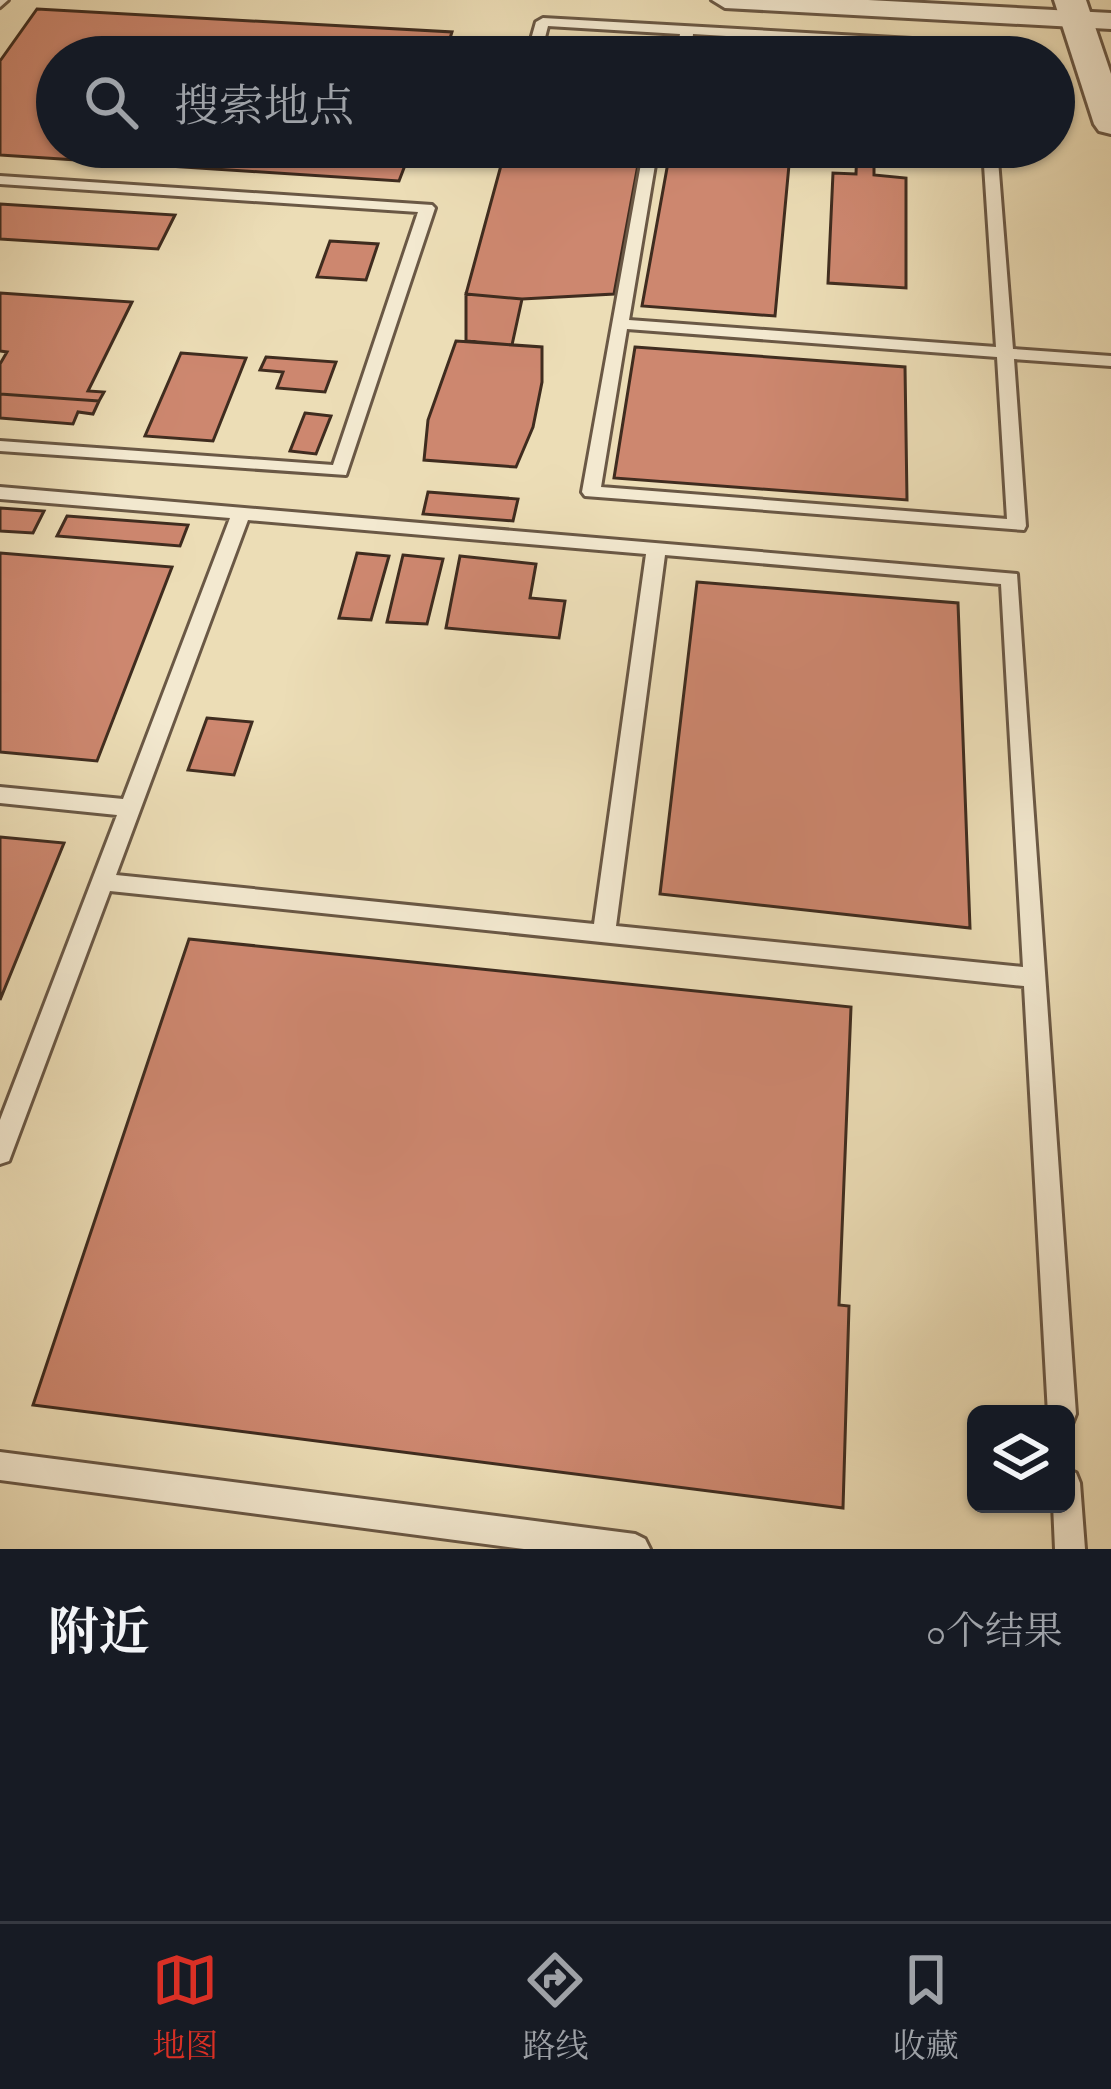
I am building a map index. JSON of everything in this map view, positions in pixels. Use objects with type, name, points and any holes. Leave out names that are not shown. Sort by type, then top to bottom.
[{"type":"street","points":[[725,0],[1072,9],[1111,21]]},
{"type":"street","points":[[1072,9],[1111,124]]},
{"type":"lane","points":[[539,36],[543,22],[668,36]]},
{"type":"lane","points":[[647,168],[591,492],[1017,526],[992,168]]},
{"type":"lane","points":[[0,180],[428,208],[340,471],[0,446]]},
{"type":"lane","points":[[620,324],[1111,361]]},
{"type":"lane","points":[[0,494],[1010,578],[1061,1405]]},
{"type":"lane","points":[[0,1153],[242,514]]},
{"type":"lane","points":[[604,934],[656,549]]},
{"type":"lane","points":[[0,795],[131,808]]},
{"type":"lane","points":[[102,882],[1035,978]]},
{"type":"lane","points":[[0,1466],[635,1549]]},
{"type":"lane","points":[[1068,1513],[1070,1549]]},
{"type":"building","points":[[37,9],[452,32],[451,36],[36,36],[36,157],[0,155],[0,61]]},
{"type":"building","points":[[200,168],[404,168],[399,181]]},
{"type":"building","points":[[500,168],[637,168],[614,294],[522,299],[466,294]]},
{"type":"building","points":[[667,168],[789,168],[775,316],[642,306]]},
{"type":"building","points":[[856,168],[874,168],[874,175],[906,178],[906,288],[828,283],[833,173],[856,174]]},
{"type":"building","points":[[0,204],[175,215],[158,249],[0,239]]},
{"type":"building","points":[[330,241],[378,244],[366,280],[317,277]]},
{"type":"building","points":[[0,293],[132,302],[88,391],[104,392],[99,401],[0,394],[0,364],[7,352],[0,351]]},
{"type":"building","points":[[466,294],[522,299],[512,345],[466,341]]},
{"type":"building","points":[[456,341],[542,347],[542,382],[533,427],[516,467],[424,460],[428,420]]},
{"type":"building","points":[[635,347],[905,367],[907,500],[614,478]]},
{"type":"building","points":[[181,353],[246,358],[213,441],[145,436]]},
{"type":"building","points":[[266,357],[336,362],[325,392],[277,388],[283,372],[260,370]]},
{"type":"building","points":[[0,394],[99,401],[93,414],[78,412],[73,424],[0,418]]},
{"type":"building","points":[[305,413],[331,416],[316,454],[290,451]]},
{"type":"building","points":[[428,492],[518,499],[513,521],[423,514]]},
{"type":"building","points":[[0,508],[44,511],[33,533],[0,531]]},
{"type":"building","points":[[67,516],[188,525],[180,546],[57,536]]},
{"type":"building","points":[[0,553],[172,567],[97,761],[0,752]]},
{"type":"building","points":[[357,553],[389,556],[371,620],[339,618]]},
{"type":"building","points":[[403,555],[443,559],[427,624],[387,622]]},
{"type":"building","points":[[460,556],[536,564],[530,598],[565,601],[559,638],[446,628]]},
{"type":"building","points":[[697,582],[958,603],[970,928],[660,894]]},
{"type":"building","points":[[207,718],[252,722],[234,775],[188,770]]},
{"type":"building","points":[[0,837],[64,843],[0,1000]]},
{"type":"building","points":[[189,939],[851,1007],[839,1305],[849,1306],[843,1508],[33,1405]]}]
